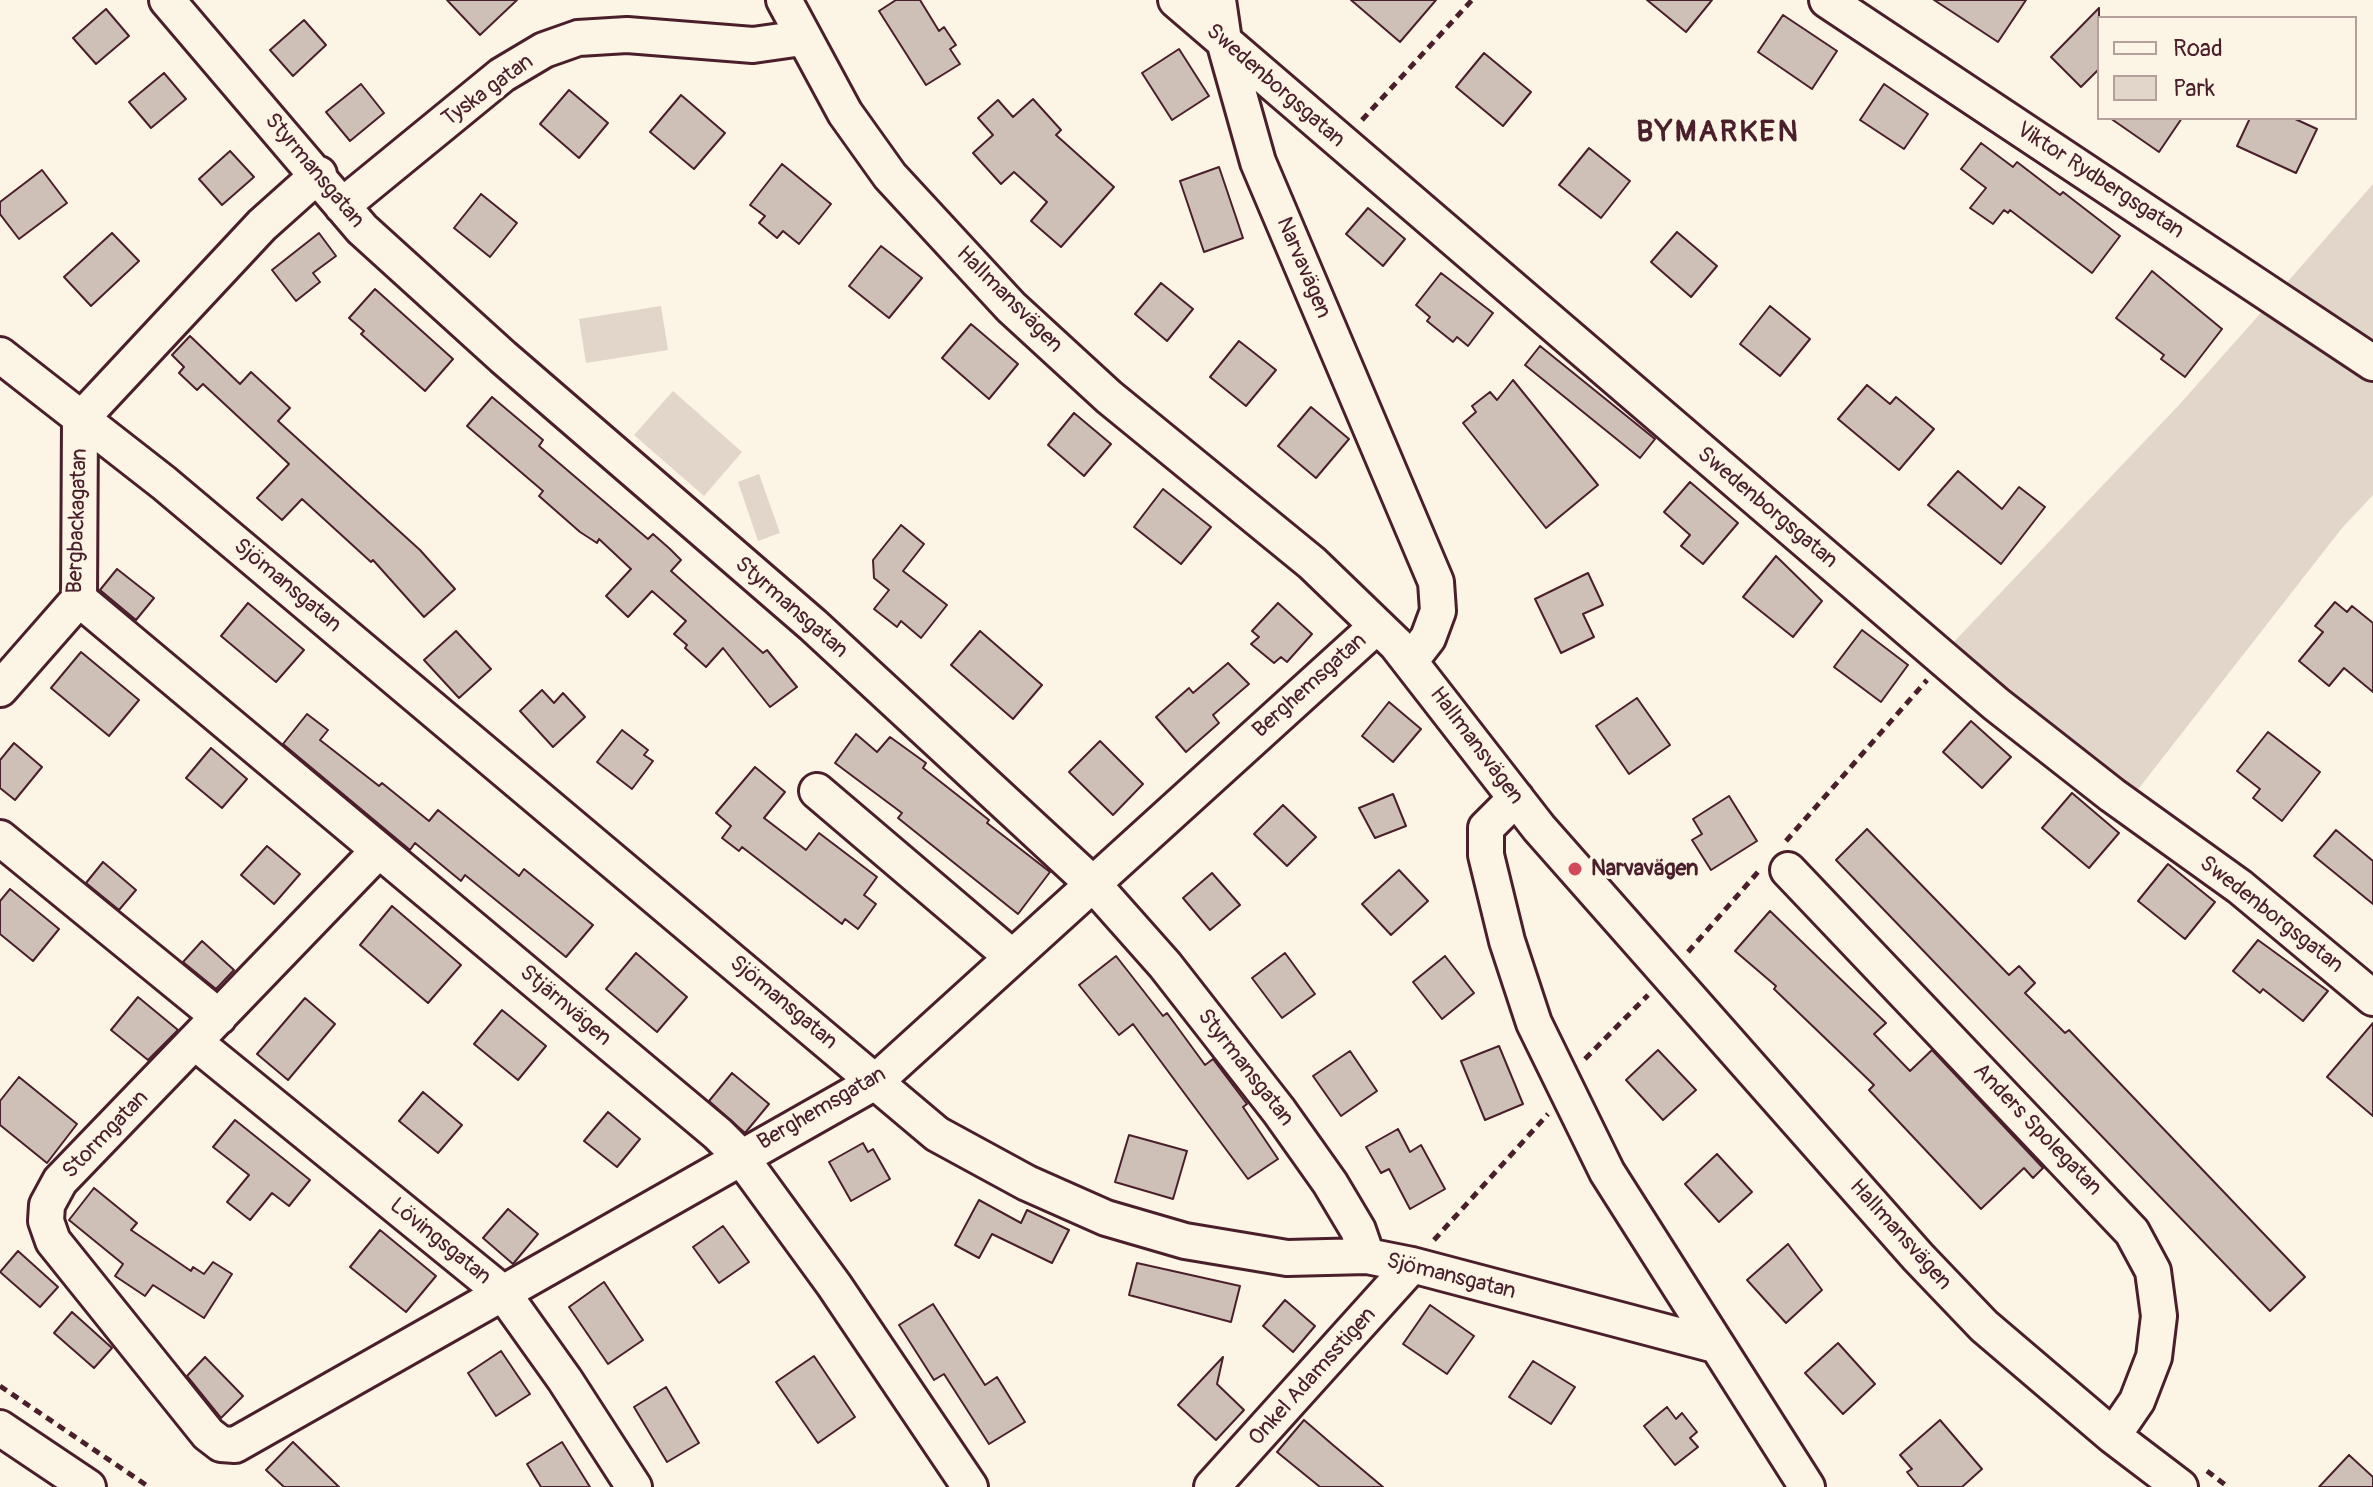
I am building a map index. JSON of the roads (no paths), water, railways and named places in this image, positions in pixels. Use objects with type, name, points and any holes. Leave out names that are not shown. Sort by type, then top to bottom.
[{"type":"street","name":"Styrmansgatan","points":[[167,0],[319,174],[362,229],[503,357],[813,625],[1094,885],[1165,965],[1279,1111],[1330,1183],[1358,1230],[1367,1256]]},
{"type":"street","name":"Hallmansvägen","points":[[784,0],[845,113],[890,176],[1011,307],[1109,397],[1312,563],[1411,660],[1516,798],[1683,969],[1918,1257],[1984,1326],[2113,1436],[2180,1487]]},
{"type":"street","name":"Swedenborgsgatan","points":[[1176,0],[1944,660],[2112,795],[2368,983]]},
{"type":"street","name":"Narvavägen","points":[[1218,0],[1224,41],[1258,162],[1436,582],[1438,611],[1428,638],[1411,660]]},
{"type":"street","name":"Viktor Rydbergsgatan","points":[[1827,0],[2373,363]]},
{"type":"street","name":"Tyska gatan","points":[[342,206],[502,75],[544,50],[578,38],[627,35],[753,45],[802,38]]},
{"type":"street","points":[[80,420],[262,225],[319,174]]},
{"type":"street","name":"Sjömansgatan","points":[[0,355],[176,493],[937,1134],[1027,1183],[1106,1218],[1185,1241],[1287,1258],[1367,1256],[1412,1265],[1715,1345]]},
{"type":"street","name":"Bergbackagatan","points":[[0,689],[79,599],[80,420]]},
{"type":"street","name":"Stjärnvägen","points":[[79,599],[740,1156],[834,1285],[970,1487]]},
{"type":"street","name":"Berghemsgatan","points":[[221,1444],[235,1445],[875,1082],[1377,626]]},
{"type":"street","points":[[817,791],[1012,957]]},
{"type":"street","points":[[1516,798],[1486,828],[1486,855],[1507,941],[1534,1023],[1607,1172],[1807,1487]]},
{"type":"street","points":[[0,838],[219,1017]]},
{"type":"street","name":"Stormgatan","points":[[221,1444],[208,1434],[53,1241],[46,1221],[47,1205],[60,1181],[378,851]]},
{"type":"street","name":"Anders Spolegatan","points":[[1778,861],[2132,1232],[2153,1271],[2159,1316],[2154,1357],[2137,1401],[2113,1436]]},
{"type":"street","name":"Lövingsgatan","points":[[196,1043],[503,1293],[565,1380],[634,1487]]},
{"type":"street","name":"Onkel Adamsstigen","points":[[1212,1487],[1412,1265]]},
{"type":"street","points":[[0,1428],[88,1487]]},
{"type":"place","name":"Narvavägen","points":[[1575,869]]},
{"type":"district","name":"BYMARKEN","points":[[1718,133]]}]
